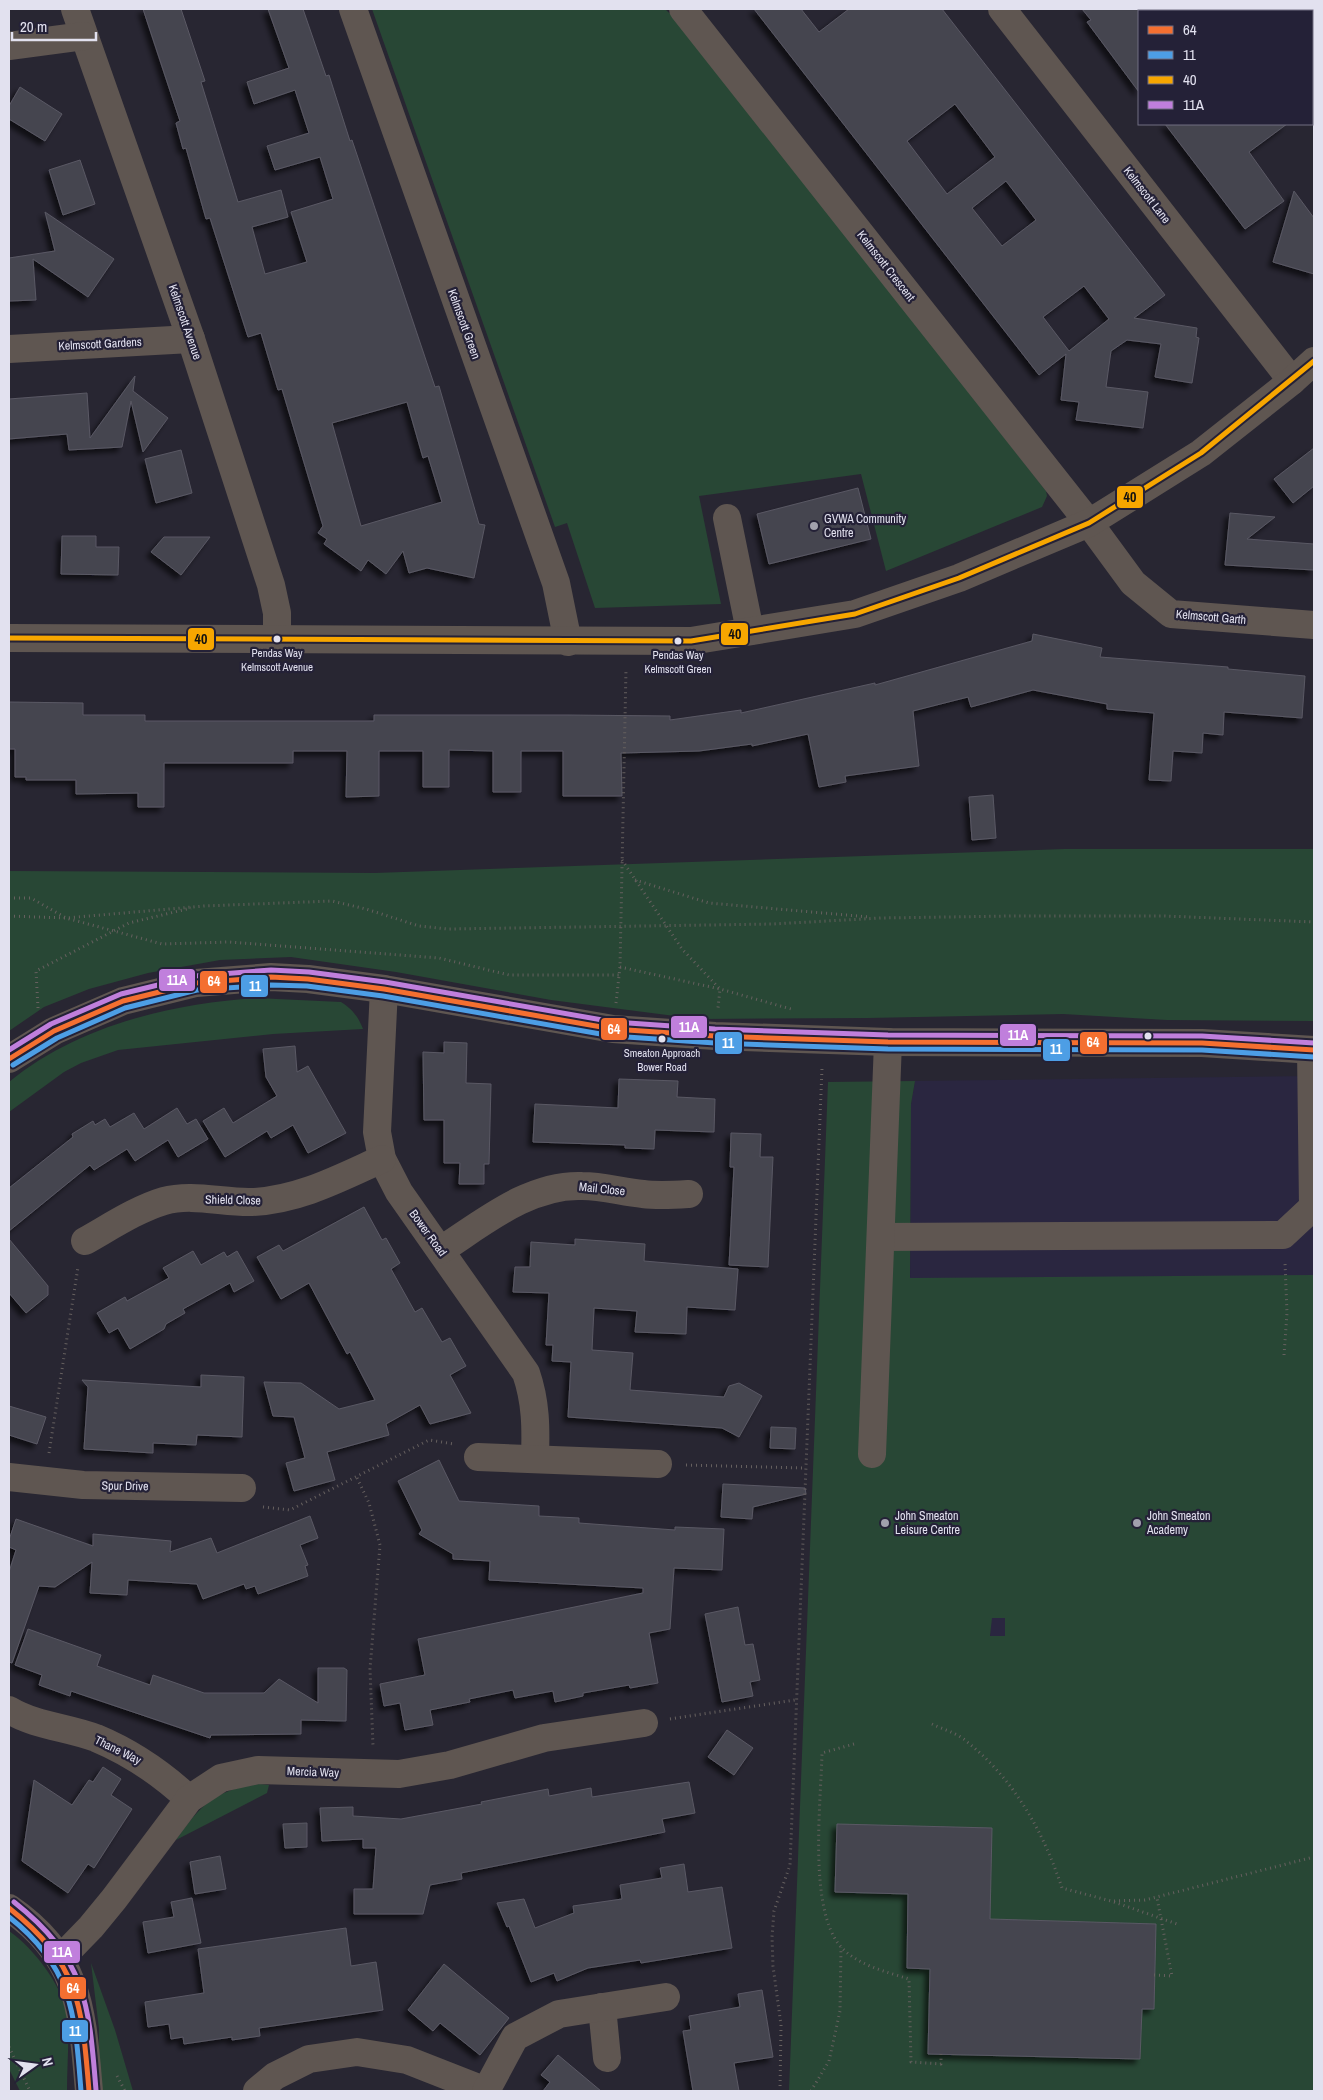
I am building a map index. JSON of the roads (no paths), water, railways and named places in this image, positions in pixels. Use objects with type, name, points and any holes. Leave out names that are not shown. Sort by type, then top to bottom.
[{"type":"street","name":"Kelmscott Avenue","points":[[75,9],[191,339],[271,585],[277,613],[277,639]]},
{"type":"street","name":"Kelmscott Green","points":[[353,9],[556,583],[568,642]]},
{"type":"street","name":"Kelmscott Crescent","points":[[683,9],[1089,523]]},
{"type":"street","name":"Kelmscott Lane","points":[[1002,9],[1292,381]]},
{"type":"street","points":[[9,46],[84,36]]},
{"type":"street","name":"Kelmscott Gardens","points":[[9,349],[191,339]]},
{"type":"street","points":[[9,638],[568,642],[691,641],[855,614],[960,578],[1089,523],[1201,452],[1292,381],[1314,361]]},
{"type":"street","points":[[727,518],[750,631]]},
{"type":"street","name":"Kelmscott Garth","points":[[1089,523],[1133,583],[1171,614],[1314,625]]},
{"type":"street","points":[[9,1059],[47,1035],[88,1014],[123,1001],[196,983],[270,977],[308,979],[384,989],[613,1029],[715,1036],[888,1042],[1202,1043],[1312,1050],[1313,1207],[1283,1235],[881,1237]]},
{"type":"street","name":"Bower Road","points":[[384,989],[377,1132],[382,1159],[399,1192],[526,1373],[533,1393],[536,1414],[535,1458]]},
{"type":"street","points":[[872,1454],[888,1042]]},
{"type":"street","name":"Shield Close","points":[[85,1241],[165,1201],[198,1199],[251,1202],[284,1198],[329,1184],[382,1159]]},
{"type":"street","name":"Mail Close","points":[[441,1250],[519,1201],[558,1188],[579,1186],[600,1187],[643,1194],[689,1194]]},
{"type":"street","points":[[478,1457],[658,1464]]},
{"type":"street","name":"Spur Drive","points":[[9,1477],[83,1485],[242,1488]]},
{"type":"street","name":"Thane Way","points":[[9,1710],[37,1723],[95,1738],[126,1753],[160,1773],[189,1799]]},
{"type":"street","name":"Mercia Way","points":[[60,1959],[91,1927],[114,1899],[189,1799],[213,1783],[239,1773],[258,1770],[399,1774],[441,1767],[544,1738],[644,1723]]},
{"type":"street","points":[[9,1908],[40,1933],[60,1959],[75,1988],[81,2009],[89,2091]]},
{"type":"street","points":[[257,2091],[275,2076],[309,2059],[357,2052],[407,2060],[486,2091],[515,2037],[559,2014],[666,1997]]},
{"type":"street","points":[[602,2007],[607,2058]]},
{"type":"place","name":"GVWA Community Centre","points":[[814,526]]},
{"type":"place","name":"Pendas Way Kelmscott Avenue","points":[[277,639]]},
{"type":"place","name":"Pendas Way Kelmscott Green","points":[[678,641]]},
{"type":"place","name":"Smeaton Approach Bower Road","points":[[662,1039]]},
{"type":"place","name":"John Smeaton Leisure Centre","points":[[885,1523]]},
{"type":"place","name":"John Smeaton Academy","points":[[1137,1523]]}]
